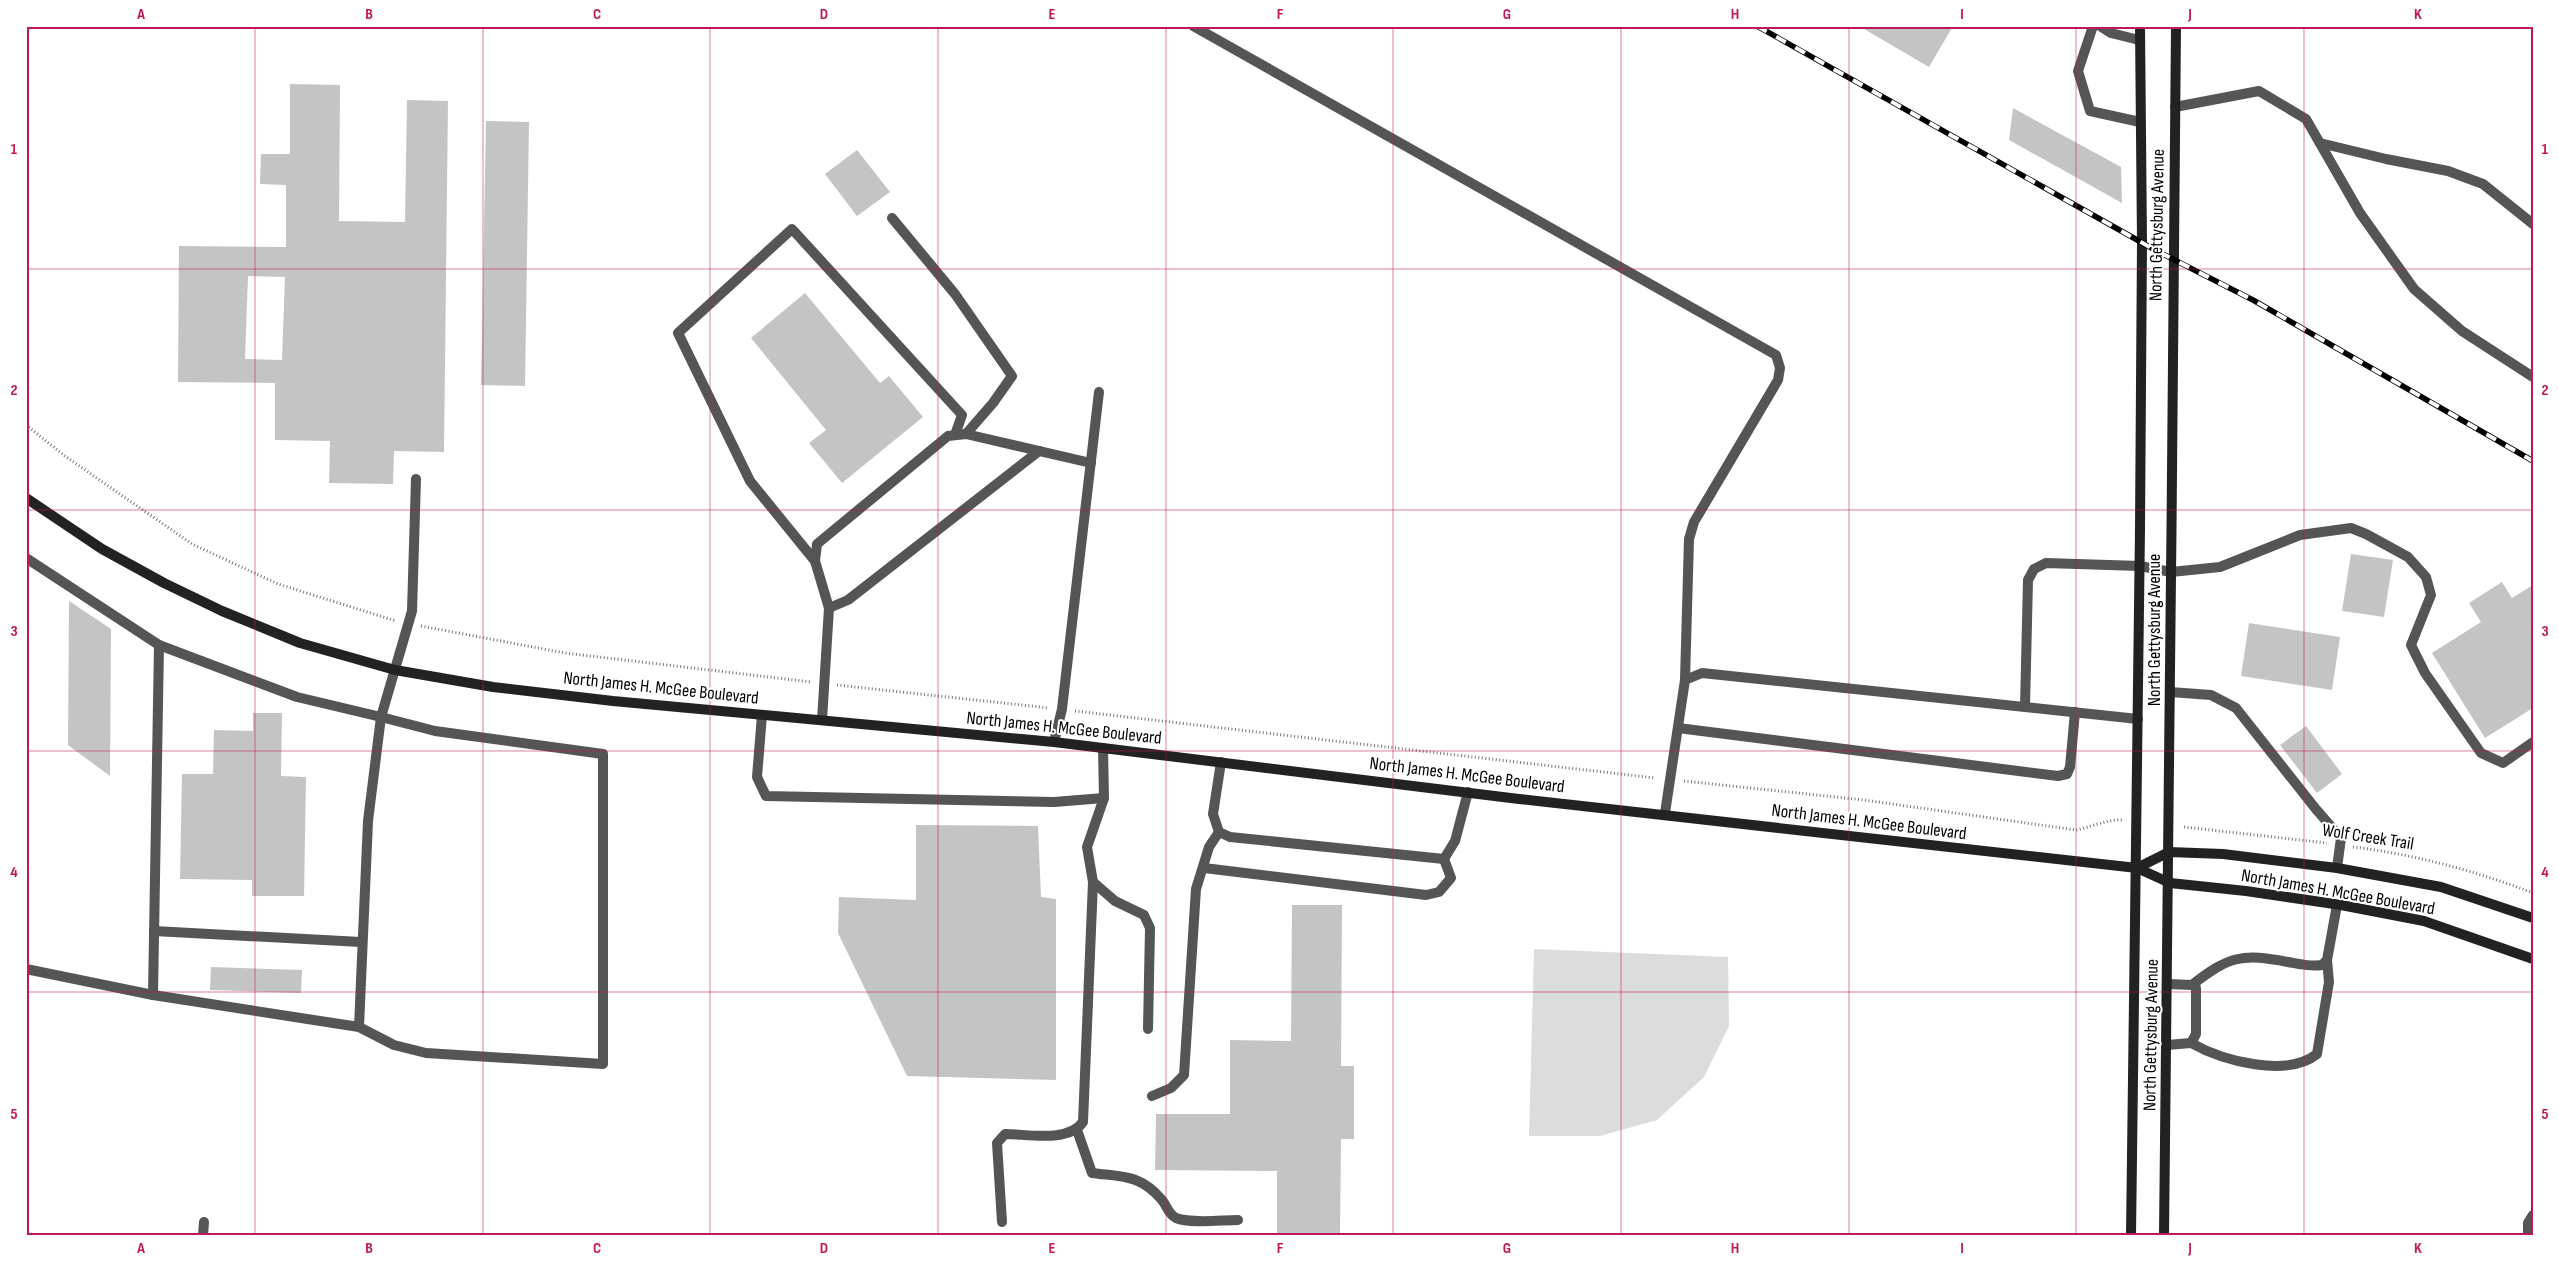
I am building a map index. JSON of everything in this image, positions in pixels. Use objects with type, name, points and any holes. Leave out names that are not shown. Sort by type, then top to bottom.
[{"type":"main road","name":"North Gettysburg Avenue","points":[[2130,1235],[2137,868],[2140,566],[2140,26]]},
{"type":"main road","name":"North Gettysburg Avenue","points":[[2164,1235],[2170,883],[2176,26]]},
{"type":"main road","name":"North James H. McGee Boulevard","points":[[26,498],[102,549],[164,583],[222,611],[300,643],[395,670],[493,687],[762,715],[1054,742],[1989,853],[2137,868],[2170,883],[2246,891],[2424,921],[2533,959]]},
{"type":"main road","name":"North James H. McGee Boulevard","points":[[2137,868],[2169,852],[2223,854],[2336,868],[2441,887],[2533,918]]},
{"type":"street","points":[[1193,26],[1776,355],[1780,368],[1778,380],[1694,522],[1689,539],[1685,680],[1665,814]]},
{"type":"street","points":[[2093,26],[2078,71],[2090,111],[2140,122]]},
{"type":"street","points":[[2100,26],[2111,33],[2139,40]]},
{"type":"street","points":[[2175,107],[2259,91],[2306,119],[2360,213],[2414,288],[2462,331],[2533,377]]},
{"type":"street","points":[[2320,143],[2386,159],[2448,171],[2483,184],[2533,224]]},
{"type":"street","points":[[892,218],[955,294],[1012,376],[993,403],[966,434]]},
{"type":"street","points":[[822,720],[829,608],[815,560],[750,481],[678,333],[792,229],[962,415],[954,435]]},
{"type":"street","points":[[1054,742],[1062,709],[1099,392]]},
{"type":"street","points":[[815,560],[817,544],[948,436],[966,434],[1090,463]]},
{"type":"street","points":[[829,608],[848,600],[1039,451]]},
{"type":"street","points":[[359,1027],[361,942],[368,821],[382,717],[412,611],[416,479]]},
{"type":"street","points":[[2025,707],[2028,580],[2034,569],[2046,563],[2140,566],[2171,572],[2220,567],[2300,535],[2351,528],[2408,557],[2426,577],[2431,595],[2411,645],[2425,673],[2480,753],[2503,763],[2533,742]]},
{"type":"street","points":[[26,558],[159,645],[297,697],[435,731],[602,754],[603,1064],[426,1053],[394,1045],[359,1027],[153,995],[26,969]]},
{"type":"street","points":[[153,995],[159,645]]},
{"type":"street","points":[[1685,680],[1702,673],[2138,719]]},
{"type":"street","points":[[2170,692],[2211,695],[2236,708],[2341,838],[2336,868]]},
{"type":"street","points":[[1678,728],[2058,776],[2067,774],[2070,767],[2075,712]]},
{"type":"street","points":[[762,715],[756,776],[766,796],[1054,802],[1104,798]]},
{"type":"street","points":[[1002,1222],[997,1143],[1005,1134],[1065,1134],[1077,1130],[1082,1122],[1093,882],[1087,847],[1104,798],[1103,748]]},
{"type":"street","points":[[1221,762],[1213,814],[1219,832],[1230,837],[1444,859]]},
{"type":"street","points":[[1444,859],[1455,840],[1468,792]]},
{"type":"street","points":[[1152,1096],[1171,1088],[1184,1075],[1196,889],[1204,868],[1209,846],[1219,832]]},
{"type":"street","points":[[1204,868],[1426,895],[1439,892],[1451,878],[1444,859]]},
{"type":"street","points":[[1093,882],[1115,901],[1144,915],[1150,928],[1148,1029]]},
{"type":"street","points":[[2167,1045],[2191,1043],[2208,1053],[2280,1067],[2307,1062],[2317,1054],[2329,982],[2327,960],[2337,905]]},
{"type":"street","points":[[154,931],[361,942]]},
{"type":"street","points":[[2168,984],[2192,985],[2212,969],[2232,959],[2256,957],[2316,966],[2322,965],[2327,960]]},
{"type":"street","points":[[2191,1043],[2196,1034],[2196,988],[2192,985]]},
{"type":"street","points":[[1077,1130],[1092,1173],[1128,1176],[1146,1186],[1162,1200],[1170,1214],[1178,1218],[1238,1220]]},
{"type":"street","points":[[2528,1235],[2528,1223],[2533,1215]]},
{"type":"street","points":[[203,1235],[204,1222]]},
{"type":"path","name":"Wolf Creek Trail","points":[[2194,828],[2383,850],[2499,880],[2533,892]]},
{"type":"shaded area","points":[[1534,949],[1728,957],[1729,1026],[1704,1077],[1657,1120],[1600,1136],[1529,1136]]},
{"type":"building","points":[[1859,26],[1953,26],[1929,67]]},
{"type":"building","points":[[290,84],[340,85],[339,221],[405,222],[407,100],[448,101],[444,452],[394,451],[393,484],[329,483],[330,441],[275,440],[275,383],[178,382],[179,246],[286,247],[286,185],[260,184],[261,154],[290,154]],"holes":[[[248,276],[285,277],[282,360],[245,359]]]},
{"type":"building","points":[[2013,108],[2121,167],[2122,203],[2009,140]]},
{"type":"building","points":[[486,121],[529,122],[525,386],[481,385]]},
{"type":"building","points":[[857,150],[890,192],[857,216],[825,174]]},
{"type":"building","points":[[805,293],[880,383],[889,376],[923,417],[842,483],[809,443],[826,430],[751,338]]},
{"type":"building","points":[[2351,554],[2393,560],[2384,617],[2342,611]]},
{"type":"building","points":[[2502,582],[2512,598],[2533,585],[2533,708],[2485,738],[2432,653],[2481,622],[2469,603]]},
{"type":"building","points":[[69,601],[111,629],[110,776],[68,745]]},
{"type":"building","points":[[2249,623],[2340,637],[2332,690],[2241,676]]},
{"type":"building","points":[[253,713],[282,713],[281,776],[306,777],[304,896],[252,896],[252,880],[180,879],[182,774],[213,774],[214,730],[253,731]]},
{"type":"building","points":[[2306,726],[2342,774],[2317,793],[2280,745]]},
{"type":"building","points":[[916,825],[1038,826],[1041,897],[1056,899],[1056,1080],[907,1076],[838,933],[839,897],[916,900]]},
{"type":"building","points":[[1292,905],[1342,905],[1341,1066],[1354,1066],[1354,1139],[1341,1139],[1340,1235],[1277,1235],[1277,1171],[1155,1170],[1156,1114],[1230,1114],[1230,1040],[1291,1041]]},
{"type":"building","points":[[211,967],[302,970],[301,993],[210,990]]},
{"type":"railway","points":[[1757,26],[2155,250],[2253,300],[2533,461]]}]
